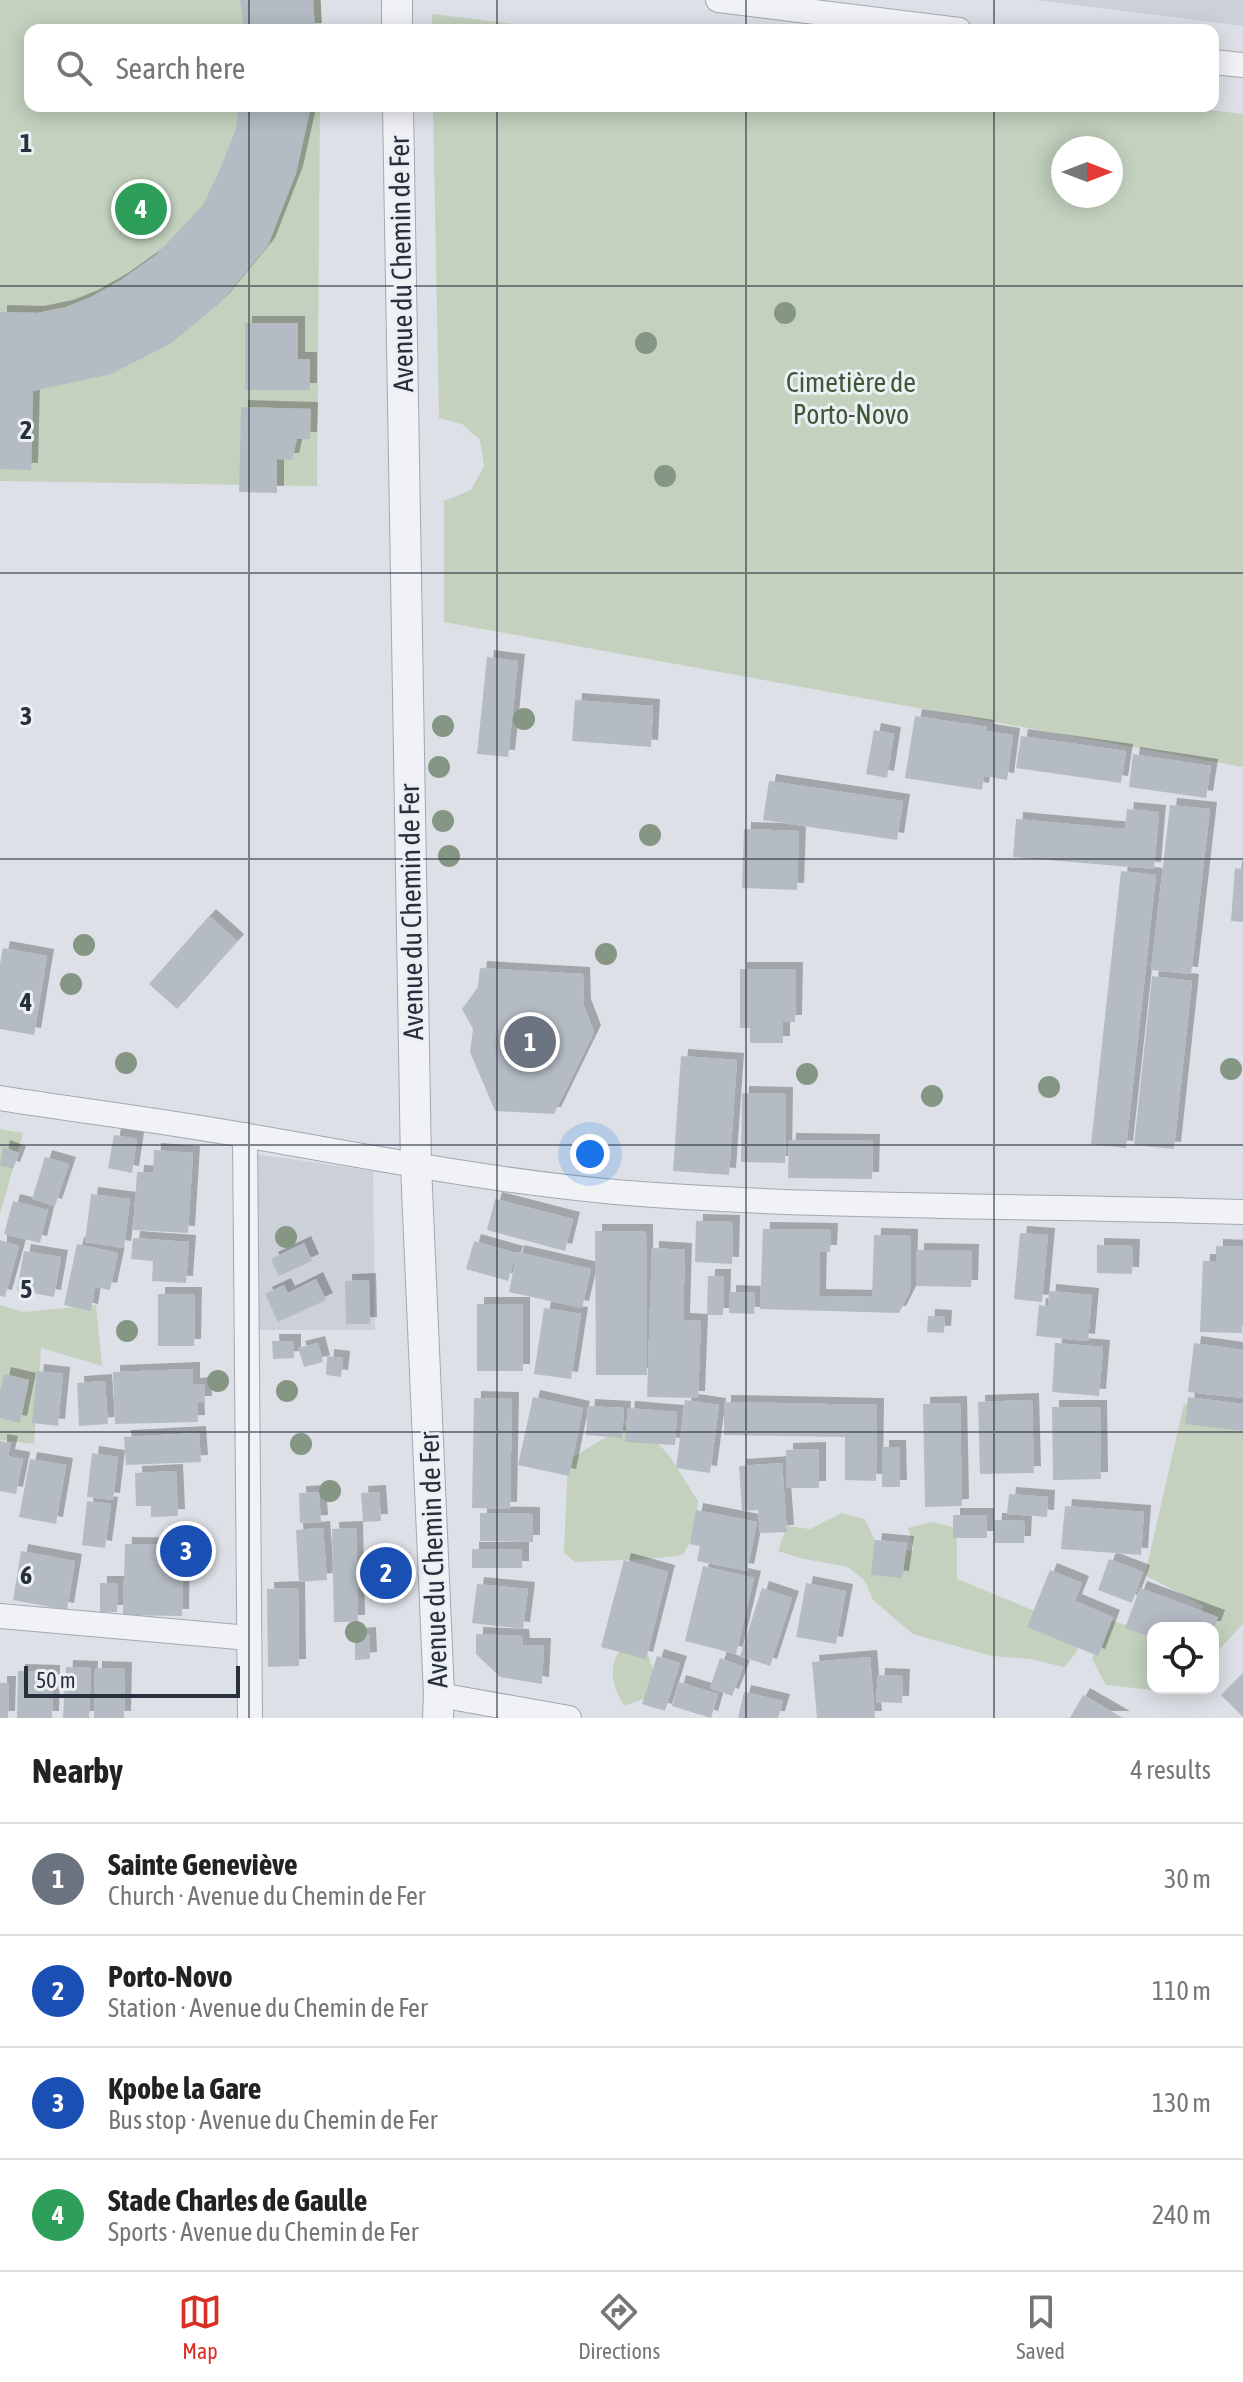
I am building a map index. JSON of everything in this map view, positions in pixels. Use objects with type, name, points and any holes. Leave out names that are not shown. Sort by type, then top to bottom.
[{"type":"street","points":[[397,0],[397,24]]},
{"type":"street","points":[[718,0],[911,24]]},
{"type":"street","points":[[1219,63],[1243,65]]},
{"type":"street","name":"Avenue du Chemin de Fer","points":[[398,112],[416,1166],[439,1707]]},
{"type":"street","points":[[0,1098],[245,1135],[416,1166],[584,1189],[787,1204],[1243,1212]]},
{"type":"street","points":[[245,1135],[250,1718]]},
{"type":"street","points":[[0,1616],[249,1638]]},
{"type":"street","points":[[439,1707],[569,1718]]},
{"type":"shaded area","points":[[1036,0],[1243,0],[1243,26]]},
{"type":"shaded area","points":[[256,1154],[373,1171],[375,1330],[258,1330]]},
{"type":"green space","points":[[0,0],[321,0],[321,24],[24,24],[24,112],[320,112],[317,486],[0,481]]},
{"type":"green space","points":[[432,14],[514,24],[432,24]]},
{"type":"green space","name":"Cimetière de Porto-Novo","points":[[1219,111],[1243,114],[1243,767],[444,622],[444,501],[471,490],[484,466],[480,440],[462,424],[439,418],[433,112]]},
{"type":"green space","points":[[0,1129],[23,1133],[0,1214]]},
{"type":"green space","points":[[0,1305],[23,1312],[96,1305],[102,1366],[41,1348],[34,1444],[0,1440]]},
{"type":"green space","points":[[1184,1404],[1243,1422],[1243,1624],[1219,1650],[1219,1622],[1194,1622],[1204,1606],[1145,1575]]},
{"type":"green space","points":[[635,1420],[668,1454],[698,1501],[696,1531],[683,1555],[575,1562],[564,1553],[568,1460]]},
{"type":"green space","points":[[841,1513],[865,1519],[881,1553],[914,1550],[908,1528],[932,1522],[957,1528],[957,1579],[1084,1631],[1076,1653],[1064,1667],[1030,1659],[992,1656],[913,1634],[873,1600],[865,1581],[848,1567],[778,1551],[787,1526],[810,1529]]},
{"type":"green space","points":[[1109,1620],[1147,1631],[1147,1689],[1106,1685],[1092,1659]]},
{"type":"green space","points":[[624,1646],[647,1652],[655,1675],[655,1690],[643,1699],[624,1706],[616,1691],[613,1668]]},
{"type":"building","points":[[240,0],[313,0],[315,24],[243,24]]},
{"type":"building","points":[[238,112],[310,112],[296,173],[268,245],[220,303],[170,344],[111,374],[33,391],[31,470],[0,469],[0,312],[37,313],[66,307],[121,280],[156,255],[203,205],[236,129]]},
{"type":"building","points":[[245,323],[298,323],[298,359],[310,359],[310,390],[245,390]]},
{"type":"building","points":[[241,407],[311,409],[310,439],[297,439],[292,460],[277,459],[277,493],[239,492]]},
{"type":"building","points":[[487,657],[518,661],[508,757],[477,754]]},
{"type":"building","points":[[575,700],[653,706],[651,747],[572,741]]},
{"type":"building","points":[[915,716],[987,727],[987,731],[1013,735],[1007,780],[984,776],[982,790],[905,778]]},
{"type":"building","points":[[874,730],[894,734],[887,778],[866,774]]},
{"type":"building","points":[[1021,736],[1126,751],[1121,783],[1016,768]]},
{"type":"building","points":[[1133,754],[1211,766],[1206,798],[1129,787]]},
{"type":"building","points":[[769,781],[903,801],[897,840],[763,820]]},
{"type":"building","points":[[1170,805],[1210,809],[1191,974],[1151,970]]},
{"type":"building","points":[[1127,809],[1159,812],[1154,869],[1013,857],[1016,819],[1125,829]]},
{"type":"building","points":[[744,829],[799,831],[797,890],[742,888]]},
{"type":"building","points":[[1235,868],[1243,869],[1243,922],[1231,921]]},
{"type":"building","points":[[1121,871],[1156,875],[1126,1148],[1091,1144]]},
{"type":"building","points":[[209,916],[237,941],[177,1009],[149,984]]},
{"type":"building","points":[[3,948],[47,956],[34,1035],[0,1029],[0,964]]},
{"type":"building","points":[[480,968],[583,974],[584,1006],[594,1032],[554,1114],[495,1111],[470,1052],[473,1029],[462,1009],[478,987]]},
{"type":"building","points":[[740,969],[796,969],[795,1022],[783,1022],[783,1043],[750,1043],[750,1028],[740,1028]]},
{"type":"building","points":[[1152,976],[1192,981],[1174,1149],[1134,1145]]},
{"type":"building","points":[[681,1056],[737,1060],[729,1175],[673,1171]]},
{"type":"building","points":[[742,1093],[786,1094],[785,1163],[741,1162]]},
{"type":"building","points":[[114,1135],[137,1139],[132,1173],[108,1168]]},
{"type":"building","points":[[789,1140],[873,1141],[872,1179],[788,1178]]},
{"type":"building","points":[[3,1147],[19,1153],[13,1169],[0,1165]]},
{"type":"building","points":[[154,1150],[193,1153],[188,1233],[133,1230],[137,1172],[153,1173]]},
{"type":"building","points":[[45,1157],[69,1164],[55,1206],[32,1199]]},
{"type":"building","points":[[91,1194],[130,1199],[124,1248],[85,1242]]},
{"type":"building","points":[[495,1199],[573,1219],[565,1251],[487,1230]]},
{"type":"building","points":[[13,1201],[48,1210],[40,1243],[4,1234]]},
{"type":"building","points":[[696,1221],[733,1222],[732,1264],[695,1262]]},
{"type":"building","points":[[763,1229],[831,1230],[830,1252],[820,1252],[819,1296],[872,1297],[874,1235],[911,1236],[910,1291],[899,1313],[760,1309]]},
{"type":"building","points":[[595,1231],[646,1231],[647,1375],[596,1375]]},
{"type":"building","points":[[1020,1233],[1048,1235],[1042,1302],[1014,1299]]},
{"type":"building","points":[[133,1238],[189,1242],[186,1283],[152,1281],[153,1261],[131,1259]]},
{"type":"building","points":[[0,1240],[19,1246],[5,1297],[0,1296]]},
{"type":"building","points":[[474,1241],[516,1253],[508,1281],[466,1269]]},
{"type":"building","points":[[304,1243],[312,1261],[279,1276],[271,1259]]},
{"type":"building","points":[[77,1244],[118,1253],[110,1290],[95,1287],[91,1311],[64,1305]]},
{"type":"building","points":[[1097,1245],[1133,1246],[1132,1274],[1097,1273]]},
{"type":"building","points":[[1216,1246],[1243,1247],[1242,1333],[1200,1332],[1203,1261],[1216,1261]]},
{"type":"building","points":[[652,1248],[685,1250],[683,1320],[701,1321],[698,1398],[647,1397]]},
{"type":"building","points":[[917,1250],[972,1251],[971,1287],[916,1286]]},
{"type":"building","points":[[24,1251],[61,1257],[54,1297],[17,1290]]},
{"type":"building","points":[[517,1252],[591,1269],[582,1308],[509,1292]]},
{"type":"building","points":[[708,1276],[724,1276],[723,1315],[707,1315]]},
{"type":"building","points":[[316,1279],[326,1300],[278,1322],[265,1294],[284,1285],[288,1293]]},
{"type":"building","points":[[369,1280],[370,1324],[346,1324],[345,1281]]},
{"type":"building","points":[[1049,1291],[1092,1295],[1088,1341],[1036,1336],[1039,1305],[1048,1306]]},
{"type":"building","points":[[729,1292],[755,1293],[754,1314],[729,1313]]},
{"type":"building","points":[[158,1294],[195,1294],[194,1346],[158,1346]]},
{"type":"building","points":[[477,1304],[523,1304],[523,1371],[477,1371]]},
{"type":"building","points":[[544,1308],[581,1314],[571,1379],[534,1374]]},
{"type":"building","points":[[928,1316],[945,1317],[944,1333],[927,1332]]},
{"type":"building","points":[[272,1341],[294,1341],[294,1358],[273,1359]]},
{"type":"building","points":[[318,1343],[323,1362],[304,1367],[298,1348]]},
{"type":"building","points":[[1055,1343],[1103,1347],[1099,1396],[1052,1392]]},
{"type":"building","points":[[1194,1343],[1243,1350],[1243,1398],[1188,1392]]},
{"type":"building","points":[[327,1356],[343,1358],[341,1377],[326,1375]]},
{"type":"building","points":[[193,1369],[193,1385],[204,1384],[205,1403],[197,1403],[198,1422],[115,1424],[113,1372]]},
{"type":"building","points":[[37,1371],[63,1374],[58,1426],[32,1423]]},
{"type":"building","points":[[4,1374],[29,1380],[20,1423],[0,1418]]},
{"type":"building","points":[[105,1381],[108,1424],[79,1426],[77,1383]]},
{"type":"building","points":[[533,1397],[583,1408],[569,1476],[518,1465]]},
{"type":"building","points":[[1188,1397],[1243,1404],[1243,1431],[1185,1424]]},
{"type":"building","points":[[474,1398],[512,1399],[510,1509],[472,1508]]},
{"type":"building","points":[[685,1400],[719,1405],[710,1473],[676,1468]]},
{"type":"building","points":[[1032,1400],[1034,1473],[980,1474],[978,1402]]},
{"type":"building","points":[[724,1402],[877,1405],[876,1481],[845,1480],[845,1437],[724,1435]]},
{"type":"building","points":[[960,1403],[962,1506],[925,1507],[923,1404]]},
{"type":"building","points":[[588,1406],[624,1408],[622,1438],[586,1435]]},
{"type":"building","points":[[1052,1407],[1100,1407],[1101,1479],[1053,1480]]},
{"type":"building","points":[[628,1408],[677,1412],[675,1445],[625,1442]]},
{"type":"building","points":[[199,1433],[201,1462],[126,1465],[124,1437]]},
{"type":"building","points":[[0,1441],[11,1443],[8,1456],[23,1459],[16,1494],[0,1491]]},
{"type":"building","points":[[882,1447],[899,1447],[900,1487],[882,1487]]},
{"type":"building","points":[[819,1449],[819,1488],[787,1488],[786,1450]]},
{"type":"building","points":[[92,1453],[118,1457],[113,1500],[87,1497]]},
{"type":"building","points":[[30,1459],[66,1465],[56,1524],[19,1517]]},
{"type":"building","points":[[782,1463],[787,1532],[760,1533],[758,1510],[742,1511],[739,1466]]},
{"type":"building","points":[[176,1471],[178,1516],[151,1517],[151,1506],[136,1506],[135,1473]]},
{"type":"building","points":[[319,1492],[321,1522],[300,1523],[299,1493]]},
{"type":"building","points":[[379,1492],[381,1521],[363,1522],[361,1493]]},
{"type":"building","points":[[1009,1494],[1048,1497],[1047,1517],[1007,1514]]},
{"type":"building","points":[[87,1501],[111,1504],[105,1548],[82,1545]]},
{"type":"building","points":[[1065,1506],[1144,1512],[1141,1555],[1061,1549]]},
{"type":"building","points":[[696,1510],[757,1522],[747,1571],[697,1561],[700,1546],[690,1544]]},
{"type":"building","points":[[480,1513],[533,1514],[533,1542],[480,1541]]},
{"type":"building","points":[[953,1515],[987,1515],[987,1538],[953,1538]]},
{"type":"building","points":[[995,1520],[1025,1521],[1024,1543],[994,1543]]},
{"type":"building","points":[[323,1528],[327,1580],[299,1582],[296,1530]]},
{"type":"building","points":[[356,1528],[358,1622],[334,1622],[332,1529]]},
{"type":"building","points":[[875,1540],[907,1543],[902,1578],[871,1575]]},
{"type":"building","points":[[125,1544],[183,1545],[182,1616],[123,1615]]},
{"type":"building","points":[[472,1549],[522,1549],[522,1568],[472,1568]]},
{"type":"building","points":[[21,1551],[75,1561],[67,1610],[13,1600]]},
{"type":"building","points":[[1109,1559],[1143,1572],[1132,1603],[1098,1590]]},
{"type":"building","points":[[624,1560],[668,1572],[646,1659],[601,1647]]},
{"type":"building","points":[[703,1566],[754,1578],[736,1654],[685,1641]]},
{"type":"building","points":[[1050,1570],[1082,1583],[1075,1601],[1113,1617],[1098,1656],[1027,1627]]},
{"type":"building","points":[[100,1583],[118,1583],[117,1612],[100,1612]]},
{"type":"building","points":[[806,1583],[846,1591],[836,1644],[796,1637]]},
{"type":"building","points":[[477,1584],[528,1589],[523,1629],[472,1623]]},
{"type":"building","points":[[298,1588],[299,1666],[268,1667],[267,1589]]},
{"type":"building","points":[[762,1588],[792,1598],[770,1666],[740,1656]]},
{"type":"building","points":[[1140,1588],[1218,1617],[1216,1622],[1147,1622],[1147,1636],[1125,1628]]},
{"type":"building","points":[[369,1634],[370,1659],[355,1660],[355,1635]]},
{"type":"building","points":[[476,1634],[522,1636],[523,1645],[544,1645],[542,1684],[500,1677],[476,1654]]},
{"type":"building","points":[[657,1656],[680,1663],[665,1711],[642,1704]]},
{"type":"building","points":[[870,1657],[875,1718],[817,1718],[812,1662]]},
{"type":"building","points":[[720,1658],[743,1667],[732,1696],[710,1688]]},
{"type":"building","points":[[66,1667],[91,1668],[89,1718],[63,1718]]},
{"type":"building","points":[[95,1668],[125,1669],[124,1718],[94,1718]]},
{"type":"building","points":[[18,1671],[53,1672],[52,1718],[17,1718]]},
{"type":"building","points":[[1243,1673],[1243,1717],[1221,1695]]},
{"type":"building","points":[[878,1675],[903,1676],[902,1703],[876,1702]]},
{"type":"building","points":[[679,1682],[718,1694],[711,1718],[672,1706]]},
{"type":"building","points":[[0,1683],[9,1683],[8,1718],[0,1718]]},
{"type":"building","points":[[744,1692],[783,1701],[778,1718],[738,1718]]},
{"type":"building","points":[[1083,1695],[1123,1718],[1070,1718]]},
{"type":"place","name":"Stade Charles de Gaulle","points":[[141,209]]},
{"type":"place","name":"Sainte Geneviève","points":[[530,1042]]},
{"type":"place","name":"Kpobe la Gare","points":[[186,1551]]},
{"type":"place","name":"Porto-Novo","points":[[386,1573]]}]
